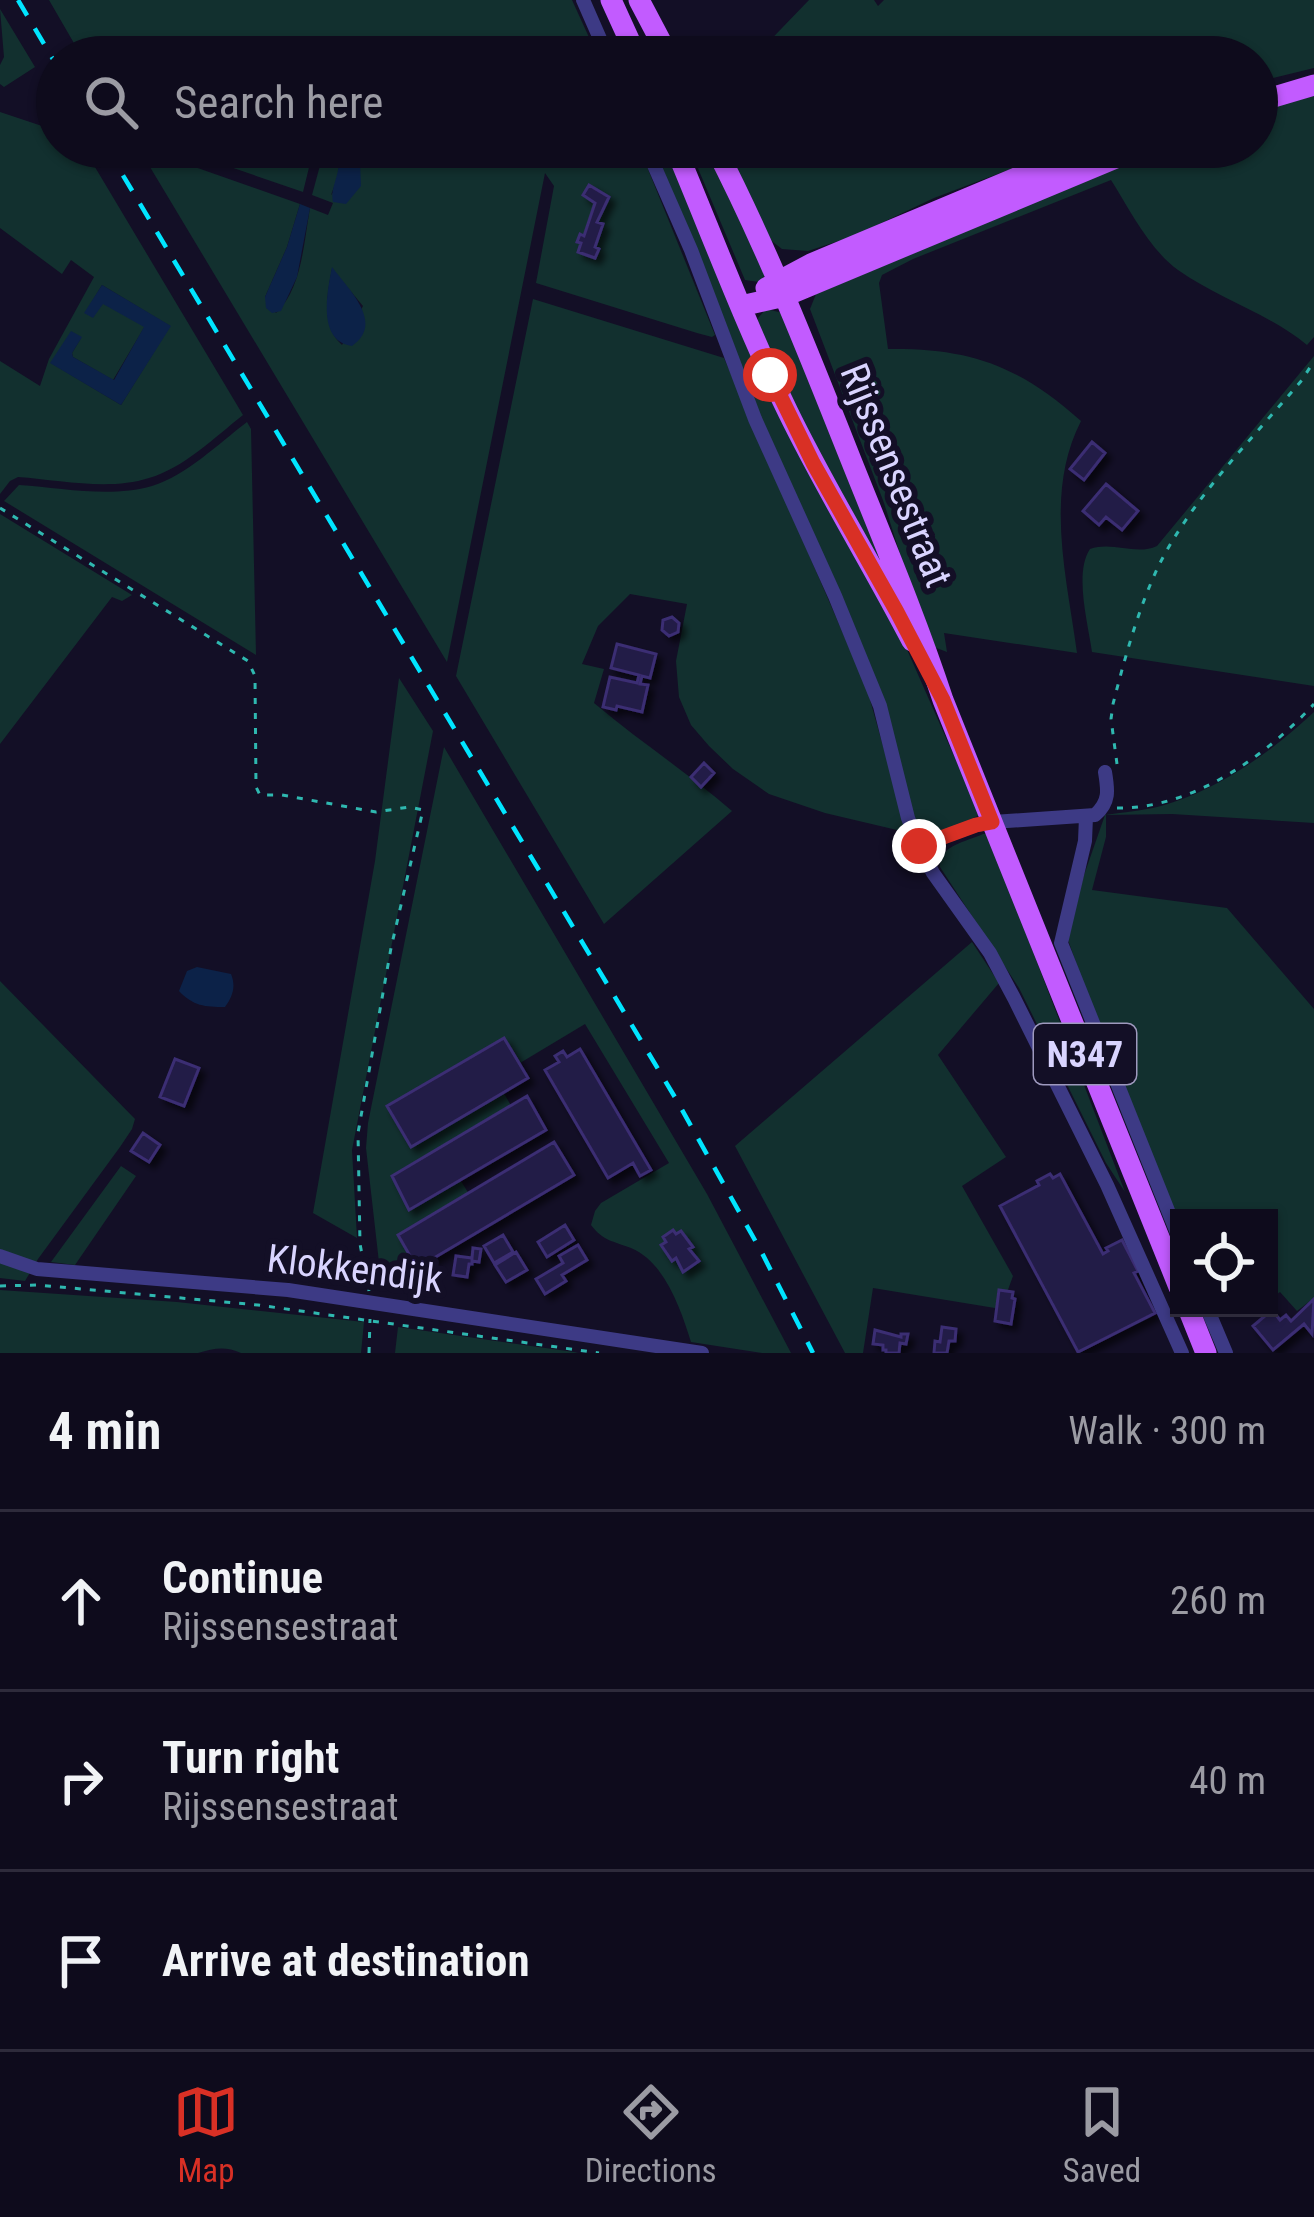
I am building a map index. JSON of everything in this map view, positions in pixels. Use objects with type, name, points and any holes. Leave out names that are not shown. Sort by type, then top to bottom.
[{"type":"main road","points":[[611,0],[627,36]]},
{"type":"main road","points":[[639,0],[658,36]]},
{"type":"main road","points":[[1278,87],[1314,84]]},
{"type":"main road","points":[[1278,95],[1314,84]]},
{"type":"main road","name":"Rijssensestraat","points":[[684,168],[770,375],[943,700]]},
{"type":"main road","name":"Rijssensestraat","points":[[727,168],[782,288],[916,619],[943,700],[1170,1265]]},
{"type":"main road","points":[[741,306],[1044,168]]},
{"type":"main road","points":[[782,288],[1088,168]]},
{"type":"main road","points":[[1192,1317],[1206,1353]]},
{"type":"street","points":[[583,0],[599,36]]},
{"type":"street","points":[[655,168],[754,419],[880,706],[919,846],[1014,998],[1107,1185],[1182,1353]]},
{"type":"street","points":[[919,846],[992,822],[1095,815],[1103,808],[1112,775]]},
{"type":"street","points":[[1086,817],[1078,875],[1060,943],[1170,1216]]},
{"type":"street","name":"Klokkendijk","points":[[0,1256],[37,1269],[72,1274],[288,1290],[702,1353]]},
{"type":"street","points":[[1212,1317],[1226,1353]]},
{"type":"path","points":[[1112,775],[1113,704],[1161,563],[1198,504],[1314,361]]},
{"type":"path","points":[[0,508],[248,661],[255,676],[257,793],[376,812],[423,810],[363,1095],[357,1164],[360,1244],[371,1301]]},
{"type":"path","points":[[0,518],[6,513]]},
{"type":"path","points":[[1103,808],[1149,805],[1207,785],[1266,747],[1314,704]]},
{"type":"path","points":[[0,1286],[38,1285],[258,1305],[599,1353]]},
{"type":"path","points":[[369,1353],[370,1320]]},
{"type":"green space","points":[[49,0],[572,0],[588,36],[70,36]]},
{"type":"green space","points":[[809,0],[874,0],[878,6],[884,0],[1314,0],[1314,68],[1278,77],[1278,36],[774,36]]},
{"type":"green space","points":[[0,9],[35,67],[4,87],[0,84],[4,57]]},
{"type":"green space","points":[[1314,96],[1314,337],[1307,345],[1178,270],[1158,251],[1111,180],[882,275],[879,283],[888,349],[944,352],[992,364],[1036,386],[1081,421],[1063,477],[1061,506],[1077,653],[944,633],[947,652],[934,647],[810,309],[816,294],[1115,168],[1278,168],[1278,105]]},
{"type":"green space","points":[[0,112],[36,124],[36,168],[96,168],[243,415],[187,459],[149,478],[101,484],[18,477],[0,494],[0,361],[40,386],[49,359],[94,277],[71,260],[62,274],[0,228]],"holes":[[[102,285],[170,326],[121,405],[51,363],[81,338],[73,357],[113,380],[145,326],[103,303],[85,313]]]},
{"type":"green space","points":[[151,168],[198,168],[300,204],[265,297],[276,313],[297,278],[310,208],[328,215],[333,203],[312,195],[319,168],[338,168],[331,195],[354,168],[647,168],[715,335],[536,283],[554,186],[545,173],[447,662]],"holes":[[[332,269],[363,306],[342,345],[328,320]]]},
{"type":"green space","points":[[233,168],[309,168],[303,192]]},
{"type":"green space","points":[[660,168],[674,168],[717,271],[901,636],[980,815],[929,838],[920,832],[890,723]]},
{"type":"green space","points":[[698,168],[719,168],[767,273],[759,282],[745,280]]},
{"type":"green space","points":[[737,168],[1013,168],[808,251],[782,249],[769,239]]},
{"type":"green space","points":[[533,299],[724,358],[867,689],[908,835],[769,794],[733,769],[691,725],[679,697],[676,661],[687,604],[630,594],[598,626],[582,664],[604,669],[594,703],[732,811],[604,924],[456,676]]},
{"type":"green space","points":[[766,309],[783,313],[908,613],[793,410],[757,325]]},
{"type":"green space","points":[[1314,356],[1314,686],[1092,652],[1083,584],[1090,549],[1157,546]]},
{"type":"green space","points":[[247,422],[251,429],[256,655],[4,501],[19,485],[103,492],[152,486],[190,467]]},
{"type":"green space","points":[[0,514],[132,595],[122,601],[112,597],[0,744]]},
{"type":"green space","points":[[399,678],[433,731],[352,1150],[357,1238],[313,1213],[375,861]]},
{"type":"green space","points":[[1314,712],[1314,823],[1106,815],[1106,837],[1092,890],[1227,908],[1314,1009],[1314,1298],[1297,1311],[1278,1293],[1278,1209],[1172,1209],[1120,1087],[1068,940],[1105,815],[1182,799],[1224,780]]},
{"type":"green space","points":[[444,747],[707,1194],[791,1353],[691,1342],[670,1288],[653,1264],[591,1225],[601,1203],[669,1163],[585,1024],[495,1078],[513,1109],[443,1152],[469,1194],[414,1256],[381,1280],[366,1148],[368,1123]]},
{"type":"green space","points":[[988,834],[1125,1192],[1019,988],[940,867],[949,849]]},
{"type":"green space","points":[[972,942],[999,983],[938,1055],[1006,1157],[962,1186],[1013,1276],[1001,1309],[873,1288],[863,1353],[845,1353],[735,1146]]},
{"type":"green space","points":[[0,981],[135,1119],[25,1281],[0,1278]]},
{"type":"green space","points":[[121,1166],[136,1176],[75,1265],[51,1262]]},
{"type":"green space","points":[[0,1290],[364,1322],[361,1353],[241,1353],[220,1348],[198,1353],[0,1353]]},
{"type":"green space","points":[[398,1327],[574,1352],[578,1353],[395,1353]]},
{"type":"water","points":[[338,168],[360,168],[361,186],[346,204],[333,202]]},
{"type":"water","points":[[300,204],[310,208],[297,277],[281,311],[272,313],[265,297]]},
{"type":"water","points":[[332,267],[365,317],[361,337],[352,346],[341,342],[329,326]]},
{"type":"water","points":[[102,285],[171,326],[121,405],[50,363],[71,331],[82,337],[73,357],[114,380],[144,327],[103,304],[93,318],[84,313]]},
{"type":"water","points":[[197,967],[231,974],[233,991],[225,1007],[200,1005],[179,991],[187,971]]},
{"type":"building","points":[[589,185],[609,197],[597,222],[603,224],[595,258],[578,252],[581,243],[577,242],[580,234],[584,236],[595,203],[583,195]]},
{"type":"building","points":[[1092,442],[1105,453],[1084,480],[1070,469]]},
{"type":"building","points":[[1106,484],[1138,511],[1122,530],[1106,517],[1099,525],[1083,511]]},
{"type":"building","points":[[672,617],[679,623],[678,632],[669,636],[662,630],[663,620]]},
{"type":"building","points":[[617,644],[656,654],[650,678],[642,676],[640,684],[648,685],[642,712],[603,707],[610,677],[637,683],[639,675],[611,668]]},
{"type":"building","points":[[704,763],[714,773],[701,787],[691,777]]},
{"type":"building","points":[[504,1038],[528,1078],[411,1147],[387,1106]]},
{"type":"building","points":[[580,1049],[651,1170],[640,1176],[633,1163],[608,1178],[545,1070],[559,1062],[555,1056],[563,1051],[567,1057]]},
{"type":"building","points":[[175,1059],[199,1068],[184,1106],[160,1097]]},
{"type":"building","points":[[527,1096],[546,1130],[409,1210],[392,1176]]},
{"type":"building","points":[[143,1133],[160,1145],[149,1162],[131,1151]]},
{"type":"building","points":[[554,1142],[574,1175],[417,1268],[398,1235]]},
{"type":"building","points":[[1050,1174],[1053,1178],[1060,1174],[1103,1254],[1122,1240],[1155,1313],[1078,1352],[1000,1206]]},
{"type":"building","points":[[565,1225],[574,1240],[547,1257],[538,1242]]},
{"type":"building","points":[[673,1230],[681,1231],[699,1261],[683,1272],[661,1245]]},
{"type":"building","points":[[503,1235],[513,1252],[494,1263],[484,1246]]},
{"type":"building","points":[[578,1245],[587,1260],[562,1275],[566,1281],[545,1294],[536,1279],[563,1263],[559,1256]]},
{"type":"building","points":[[473,1248],[481,1249],[479,1262],[469,1264],[467,1277],[453,1275],[456,1256],[472,1258]]},
{"type":"building","points":[[516,1252],[527,1270],[506,1282],[495,1265]]},
{"type":"building","points":[[999,1290],[1013,1292],[1011,1324],[995,1321]]},
{"type":"building","points":[[1314,1299],[1312,1334],[1304,1324],[1273,1350],[1253,1326],[1264,1317],[1280,1320],[1286,1315],[1291,1321]]},
{"type":"building","points":[[942,1327],[956,1329],[955,1341],[949,1341],[947,1353],[934,1353],[935,1341],[940,1342]]},
{"type":"building","points":[[875,1330],[901,1337],[908,1334],[906,1344],[900,1343],[899,1353],[886,1353],[883,1345],[873,1344]]},
{"type":"railway","points":[[18,0],[39,36]]},
{"type":"railway","points":[[119,168],[676,1099],[813,1353]]},
{"type":"route","points":[[770,375],[943,700],[992,822],[919,846]]}]
